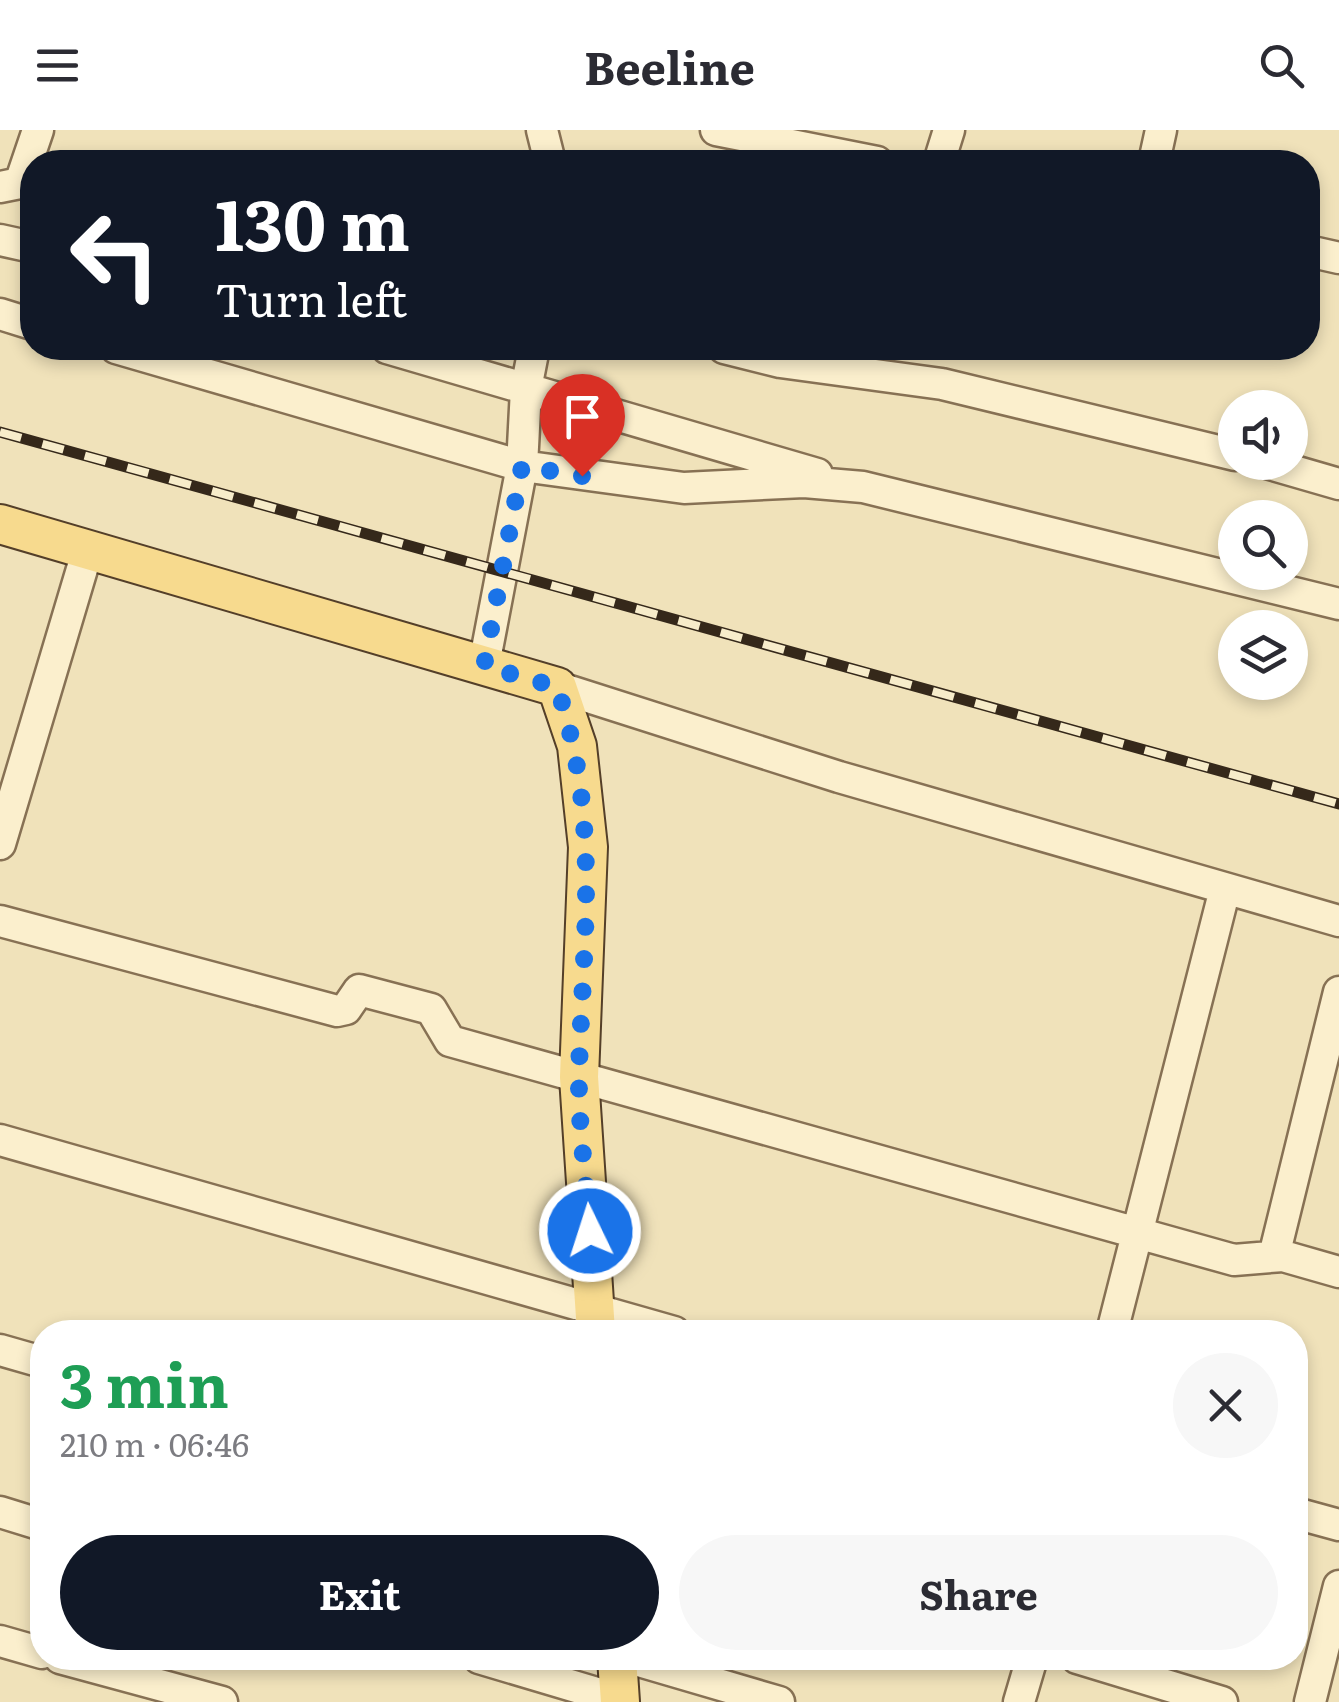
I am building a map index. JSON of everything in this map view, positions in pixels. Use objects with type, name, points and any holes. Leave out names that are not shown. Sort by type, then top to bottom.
[{"type":"main road","points":[[0,524],[557,687],[576,746],[588,848],[579,1077],[595,1320]]},
{"type":"main road","points":[[618,1670],[620,1701]]},
{"type":"street","points":[[719,130],[818,150]]},
{"type":"street","points":[[157,360],[522,466],[684,488],[804,482],[863,487]]},
{"type":"street","points":[[428,360],[863,487],[1339,604]]},
{"type":"street","points":[[484,666],[522,466],[526,389],[532,360]]},
{"type":"street","points":[[772,360],[942,384],[1218,451]]},
{"type":"street","points":[[1308,475],[1339,484]]},
{"type":"street","points":[[0,844],[88,548]]},
{"type":"street","points":[[557,687],[839,778],[1339,922]]},
{"type":"street","points":[[1115,1320],[1226,889]]},
{"type":"street","points":[[0,920],[338,1011],[346,1010],[359,990],[418,1004],[434,1012],[441,1032],[450,1040],[1247,1262],[1274,1256],[1339,1272]]},
{"type":"street","points":[[1274,1256],[1339,992]]},
{"type":"street","points":[[0,1140],[595,1320]]},
{"type":"street","points":[[0,1350],[30,1359]]},
{"type":"street","points":[[0,1512],[30,1521]]},
{"type":"street","points":[[1308,1517],[1339,1525]]},
{"type":"street","points":[[1310,1702],[1339,1586]]},
{"type":"street","points":[[0,1641],[30,1650]]},
{"type":"street","points":[[104,1670],[222,1702]]},
{"type":"street","points":[[518,1670],[620,1701]]},
{"type":"street","points":[[670,1670],[778,1702]]},
{"type":"street","points":[[1019,1702],[1028,1670]]},
{"type":"street","points":[[1117,1670],[1222,1702]]},
{"type":"railway","points":[[0,432],[1339,804]]},
{"type":"route","points":[[582,476],[522,466],[484,666],[557,687],[576,746],[588,848],[579,1077],[590,1231]]}]
